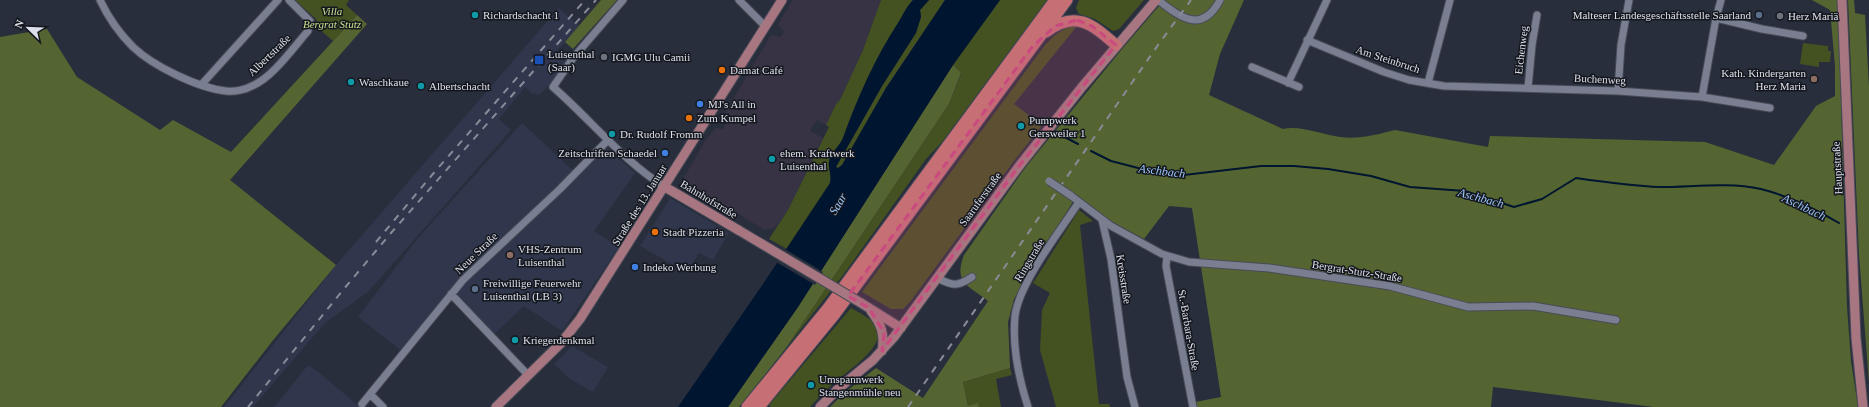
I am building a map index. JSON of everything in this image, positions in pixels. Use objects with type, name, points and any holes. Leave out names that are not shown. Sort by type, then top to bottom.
[{"type":"highway","points":[[759,407],[835,314],[988,107],[1008,71],[1055,0]]},
{"type":"highway","points":[[1032,47],[1067,0]]},
{"type":"highway","points":[[747,407],[828,308],[975,109],[1008,71],[1032,47],[1055,26],[1062,22],[1077,20],[1092,26],[1116,45]]},
{"type":"main road","name":"Straße des 13. Januar","points":[[496,407],[561,343],[576,325],[665,187],[782,0]]},
{"type":"main road","name":"Saaruferstraße","points":[[820,407],[839,388],[862,371],[882,351],[901,328],[1020,165],[1116,45],[1157,0]]},
{"type":"main road","name":"Hauptstraße","points":[[1842,0],[1856,338],[1862,407]]},
{"type":"main road","name":"Bahnhofstraße","points":[[665,187],[901,328]]},
{"type":"main road","name":"Bahnhofstraße","points":[[869,308],[877,319],[884,333],[882,351]]},
{"type":"street","name":"Albertstraße","points":[[100,0],[119,31],[142,54],[167,70],[202,84],[220,90],[235,91],[253,86],[266,77],[308,31],[310,21],[288,0]]},
{"type":"street","points":[[202,84],[278,0]]},
{"type":"street","name":"Bahnhofstraße","points":[[623,0],[573,58],[553,87],[649,176],[665,187]]},
{"type":"street","points":[[739,0],[765,26]]},
{"type":"street","points":[[1157,0],[1183,18],[1197,20],[1211,14],[1220,0]]},
{"type":"street","points":[[1288,83],[1327,0]]},
{"type":"street","name":"Am Steinbruch","points":[[1307,40],[1384,72],[1409,80],[1428,83],[1450,0]]},
{"type":"street","points":[[1618,91],[1621,45],[1629,0]]},
{"type":"street","points":[[1702,97],[1716,18],[1721,0]]},
{"type":"street","name":"Eichenweg","points":[[1528,88],[1532,45],[1537,15]]},
{"type":"street","points":[[1716,18],[1762,30],[1803,36]]},
{"type":"street","points":[[1252,67],[1299,88]]},
{"type":"street","name":"Buchenweg","points":[[1428,83],[1444,86],[1618,91],[1702,97],[1770,108]]},
{"type":"street","name":"Neue Straße","points":[[362,404],[451,294],[471,272],[560,189],[609,139]]},
{"type":"street","points":[[1049,181],[1102,220]]},
{"type":"street","name":"Ringstraße","points":[[1028,407],[1016,356],[1015,316],[1026,285],[1078,202]]},
{"type":"street","name":"Bergrat-Stutz-Straße","points":[[1102,220],[1168,256],[1189,262],[1269,268],[1390,286],[1468,307],[1533,306],[1616,320]]},
{"type":"street","name":"Kreisstraße","points":[[1102,220],[1111,259],[1127,377],[1135,407]]},
{"type":"street","name":"St.-Barbara-Straße","points":[[1168,256],[1166,266],[1193,407]]},
{"type":"street","points":[[937,278],[951,285],[964,282],[972,276]]},
{"type":"street","points":[[451,294],[528,375]]},
{"type":"street","points":[[370,394],[383,407]]},
{"type":"highlighted area","points":[[1077,20],[1092,26],[1116,45],[1020,165],[882,351],[884,333],[869,308],[848,296],[1032,47],[1055,26]]},
{"type":"shaded area","points":[[793,0],[881,0],[863,50],[840,100],[836,104],[826,125],[817,120],[810,131],[823,138],[788,210],[778,224],[773,228],[765,230],[722,204],[719,208],[688,190],[683,183],[683,179],[707,138],[716,128],[723,129],[727,123],[722,118],[771,35],[781,37],[784,31],[779,26],[779,22]]},
{"type":"shaded area","points":[[559,8],[579,26],[557,51],[567,60],[555,79],[539,95],[531,93],[525,87],[499,119],[511,130],[368,292],[325,323],[253,407],[224,407],[336,265]]},
{"type":"shaded area","points":[[522,123],[578,175],[606,147],[635,173],[594,231],[619,247],[562,331],[524,306],[489,339],[452,300],[407,355],[358,317],[417,239]]},
{"type":"shaded area","points":[[670,198],[729,233],[713,260],[699,253],[688,273],[640,246]]},
{"type":"shaded area","points":[[572,346],[608,367],[593,392],[570,379],[554,364]]},
{"type":"shaded area","points":[[308,365],[317,371],[360,407],[274,407]]},
{"type":"green space","name":"Villa Bergrat Stutz","points":[[295,0],[349,0],[346,5],[357,15],[333,41],[318,28],[316,19]]},
{"type":"green space","points":[[601,0],[617,0],[573,49],[565,42]]},
{"type":"green space","points":[[881,0],[913,0],[874,64],[854,108],[842,141],[830,159],[830,183],[787,249],[769,239],[788,210],[829,127],[826,125],[836,104],[840,100],[863,50]]},
{"type":"green space","points":[[929,0],[945,0],[886,88],[842,165],[838,168],[836,167],[882,86],[915,33],[921,17],[920,10]]},
{"type":"green space","points":[[1000,0],[1047,0],[942,142],[926,159],[844,274],[786,348],[949,104],[961,74],[953,65]]},
{"type":"green space","points":[[1079,0],[1144,0],[1119,29],[1113,31],[1095,19],[1079,14],[1076,8]]},
{"type":"green space","points":[[1164,0],[1244,0],[1220,54],[1209,95],[1283,129],[1297,128],[1347,138],[1368,136],[1395,130],[1488,147],[1490,136],[1705,142],[1774,165],[1816,106],[1835,96],[1835,66],[1830,10],[1812,0],[1838,0],[1847,307],[1851,361],[1858,407],[1654,407],[1493,387],[1491,407],[1196,407],[1195,402],[1221,397],[1192,208],[1169,206],[1144,239],[1109,220],[1077,195],[1014,299],[1008,322],[1010,368],[963,382],[968,406],[978,403],[979,407],[830,407],[844,393],[876,368],[923,398],[988,301],[969,287],[962,278],[960,272],[964,255],[1025,168]]},
{"type":"green space","points":[[1848,0],[1854,0],[1855,13],[1865,15],[1869,87],[1869,383],[1859,255]]},
{"type":"green space","points":[[357,15],[367,24],[230,180],[336,265],[274,339],[221,407],[0,407],[0,37],[47,29],[77,77],[160,130],[173,120],[231,152]]},
{"type":"green space","points":[[1069,26],[1077,26],[1014,104],[1042,125],[910,302],[903,309],[891,309],[862,292],[1045,45],[1055,35]]},
{"type":"green space","points":[[1803,43],[1828,46],[1828,51],[1831,51],[1830,62],[1819,62],[1819,67],[1800,64]]},
{"type":"green space","points":[[953,65],[961,73],[949,104],[786,348],[739,407],[728,407],[798,307]]},
{"type":"green space","points":[[1079,210],[1093,221],[1080,225],[1099,404],[1109,404],[1110,407],[1056,407],[1040,350],[1042,310],[1050,293],[1033,283]]},
{"type":"green space","points":[[851,308],[871,320],[877,328],[877,339],[869,353],[831,386],[810,407],[771,407],[769,405]]},
{"type":"green space","points":[[1010,368],[1012,375],[996,379],[1001,407],[979,407],[978,404],[968,406],[963,382]]},
{"type":"water","name":"Saar","points":[[913,0],[929,0],[920,10],[921,17],[916,33],[882,86],[836,167],[838,168],[842,165],[886,88],[945,0],[1000,0],[953,65],[798,307],[728,407],[678,407],[763,284],[830,183],[831,177],[829,165],[831,156],[843,138],[854,108],[874,64]]},
{"type":"pier","points":[[785,249],[823,272],[815,285],[776,262]]},
{"type":"waterway","name":"Aschbach","points":[[1057,133],[1078,144]]},
{"type":"waterway","name":"Aschbach","points":[[1091,151],[1111,161],[1142,169],[1184,175],[1261,166],[1294,166],[1328,169],[1371,176],[1410,187],[1465,191],[1514,207],[1542,199],[1576,178],[1618,184],[1660,187],[1723,185],[1749,187],[1761,189],[1791,199],[1810,207],[1839,223]]},
{"type":"railway","points":[[376,242],[432,175],[585,0]]},
{"type":"railway","points":[[248,407],[391,233],[596,0]]},
{"type":"railway","points":[[908,407],[1158,45],[1191,0]]},
{"type":"place","name":"Richardschacht 1","points":[[475,15]]},
{"type":"place","name":"Malteser Landesgeschäftsstelle Saarland","points":[[1759,15]]},
{"type":"place","name":"Herz Mariä","points":[[1780,16]]},
{"type":"place","name":"IGMG Ulu Camii","points":[[604,57]]},
{"type":"place","name":"Luisenthal (Saar)","points":[[539,60]]},
{"type":"place","name":"Damat Café","points":[[722,70]]},
{"type":"place","name":"Kath. Kindergarten Herz Maria","points":[[1814,79]]},
{"type":"place","name":"Waschkaue","points":[[351,82]]},
{"type":"place","name":"Albertschacht","points":[[421,86]]},
{"type":"place","name":"MJ's All in","points":[[700,104]]},
{"type":"place","name":"Zum Kumpel","points":[[689,118]]},
{"type":"place","name":"Pumpwerk Gersweiler 1","points":[[1021,126]]},
{"type":"place","name":"Dr. Rudolf Fromm","points":[[612,134]]},
{"type":"place","name":"Zeitschriften Schaedel","points":[[665,153]]},
{"type":"place","name":"ehem. Kraftwerk Luisenthal","points":[[772,159]]},
{"type":"place","name":"Stadt Pizzeria","points":[[655,232]]},
{"type":"place","name":"VHS-Zentrum Luisenthal","points":[[510,255]]},
{"type":"place","name":"Indeko Werbung","points":[[635,267]]},
{"type":"place","name":"Freiwillige Feuerwehr Luisenthal (LB 3)","points":[[475,289]]},
{"type":"place","name":"Kriegerdenkmal","points":[[515,340]]},
{"type":"place","name":"Umspannwerk Stangenmühle neu","points":[[811,385]]}]
